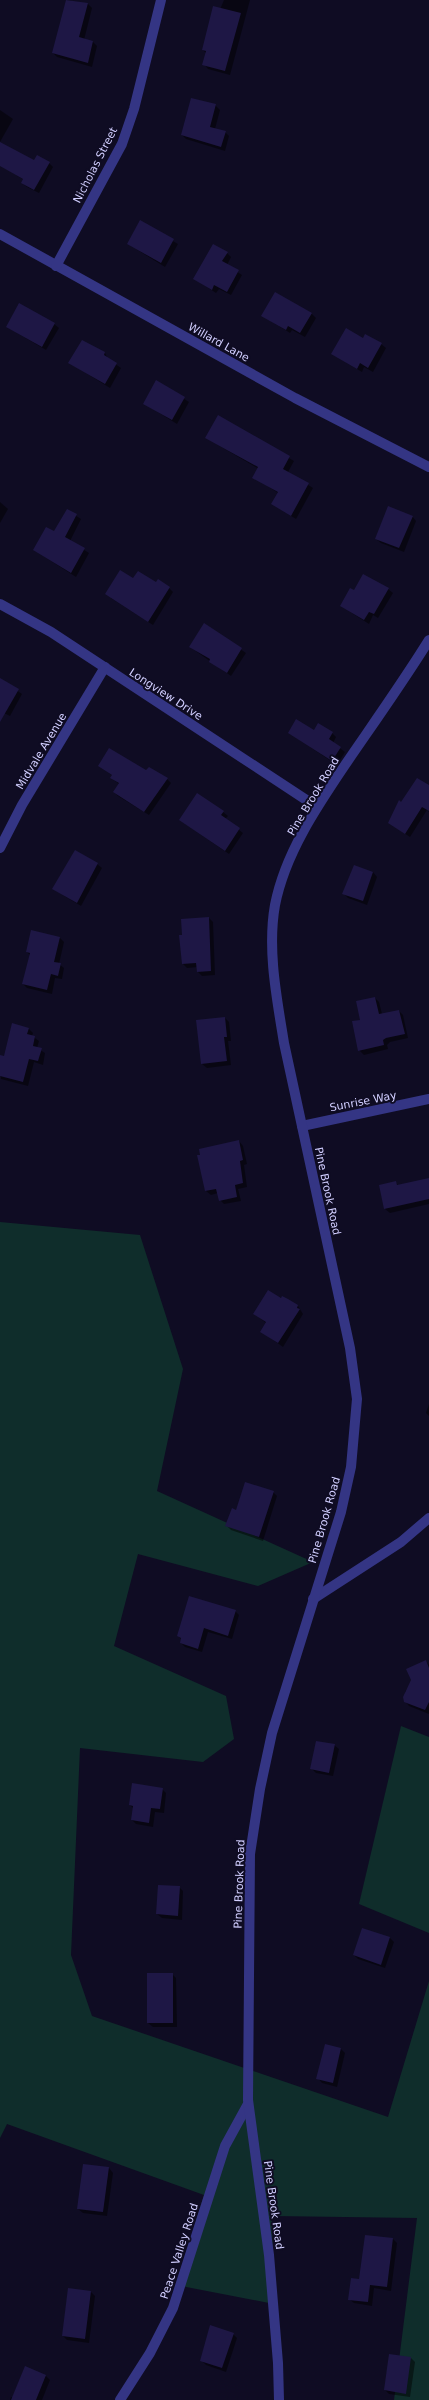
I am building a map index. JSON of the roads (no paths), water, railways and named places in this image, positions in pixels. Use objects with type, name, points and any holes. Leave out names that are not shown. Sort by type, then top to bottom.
[{"type":"street","name":"Nicholas Street","points":[[56,266],[122,144],[134,109],[160,0]]},
{"type":"street","name":"Willard Lane","points":[[0,234],[295,398],[429,466]]},
{"type":"street","name":"Longview Drive","points":[[0,604],[51,632],[317,807]]},
{"type":"street","name":"Pine Brook Road","points":[[279,2400],[278,2363],[269,2255],[248,2104],[250,1854],[260,1790],[272,1732],[341,1512],[349,1475],[355,1433],[356,1399],[350,1348],[284,1043],[278,1006],[273,929],[280,884],[298,842],[317,807],[429,640]]},
{"type":"street","name":"Midvale Avenue","points":[[0,848],[22,805],[105,667]]},
{"type":"street","name":"Sunrise Way","points":[[302,1126],[429,1099]]},
{"type":"street","points":[[313,1599],[401,1542],[429,1518]]},
{"type":"street","name":"Peace Valley Road","points":[[120,2400],[150,2353],[173,2308],[226,2146],[248,2104]]}]
